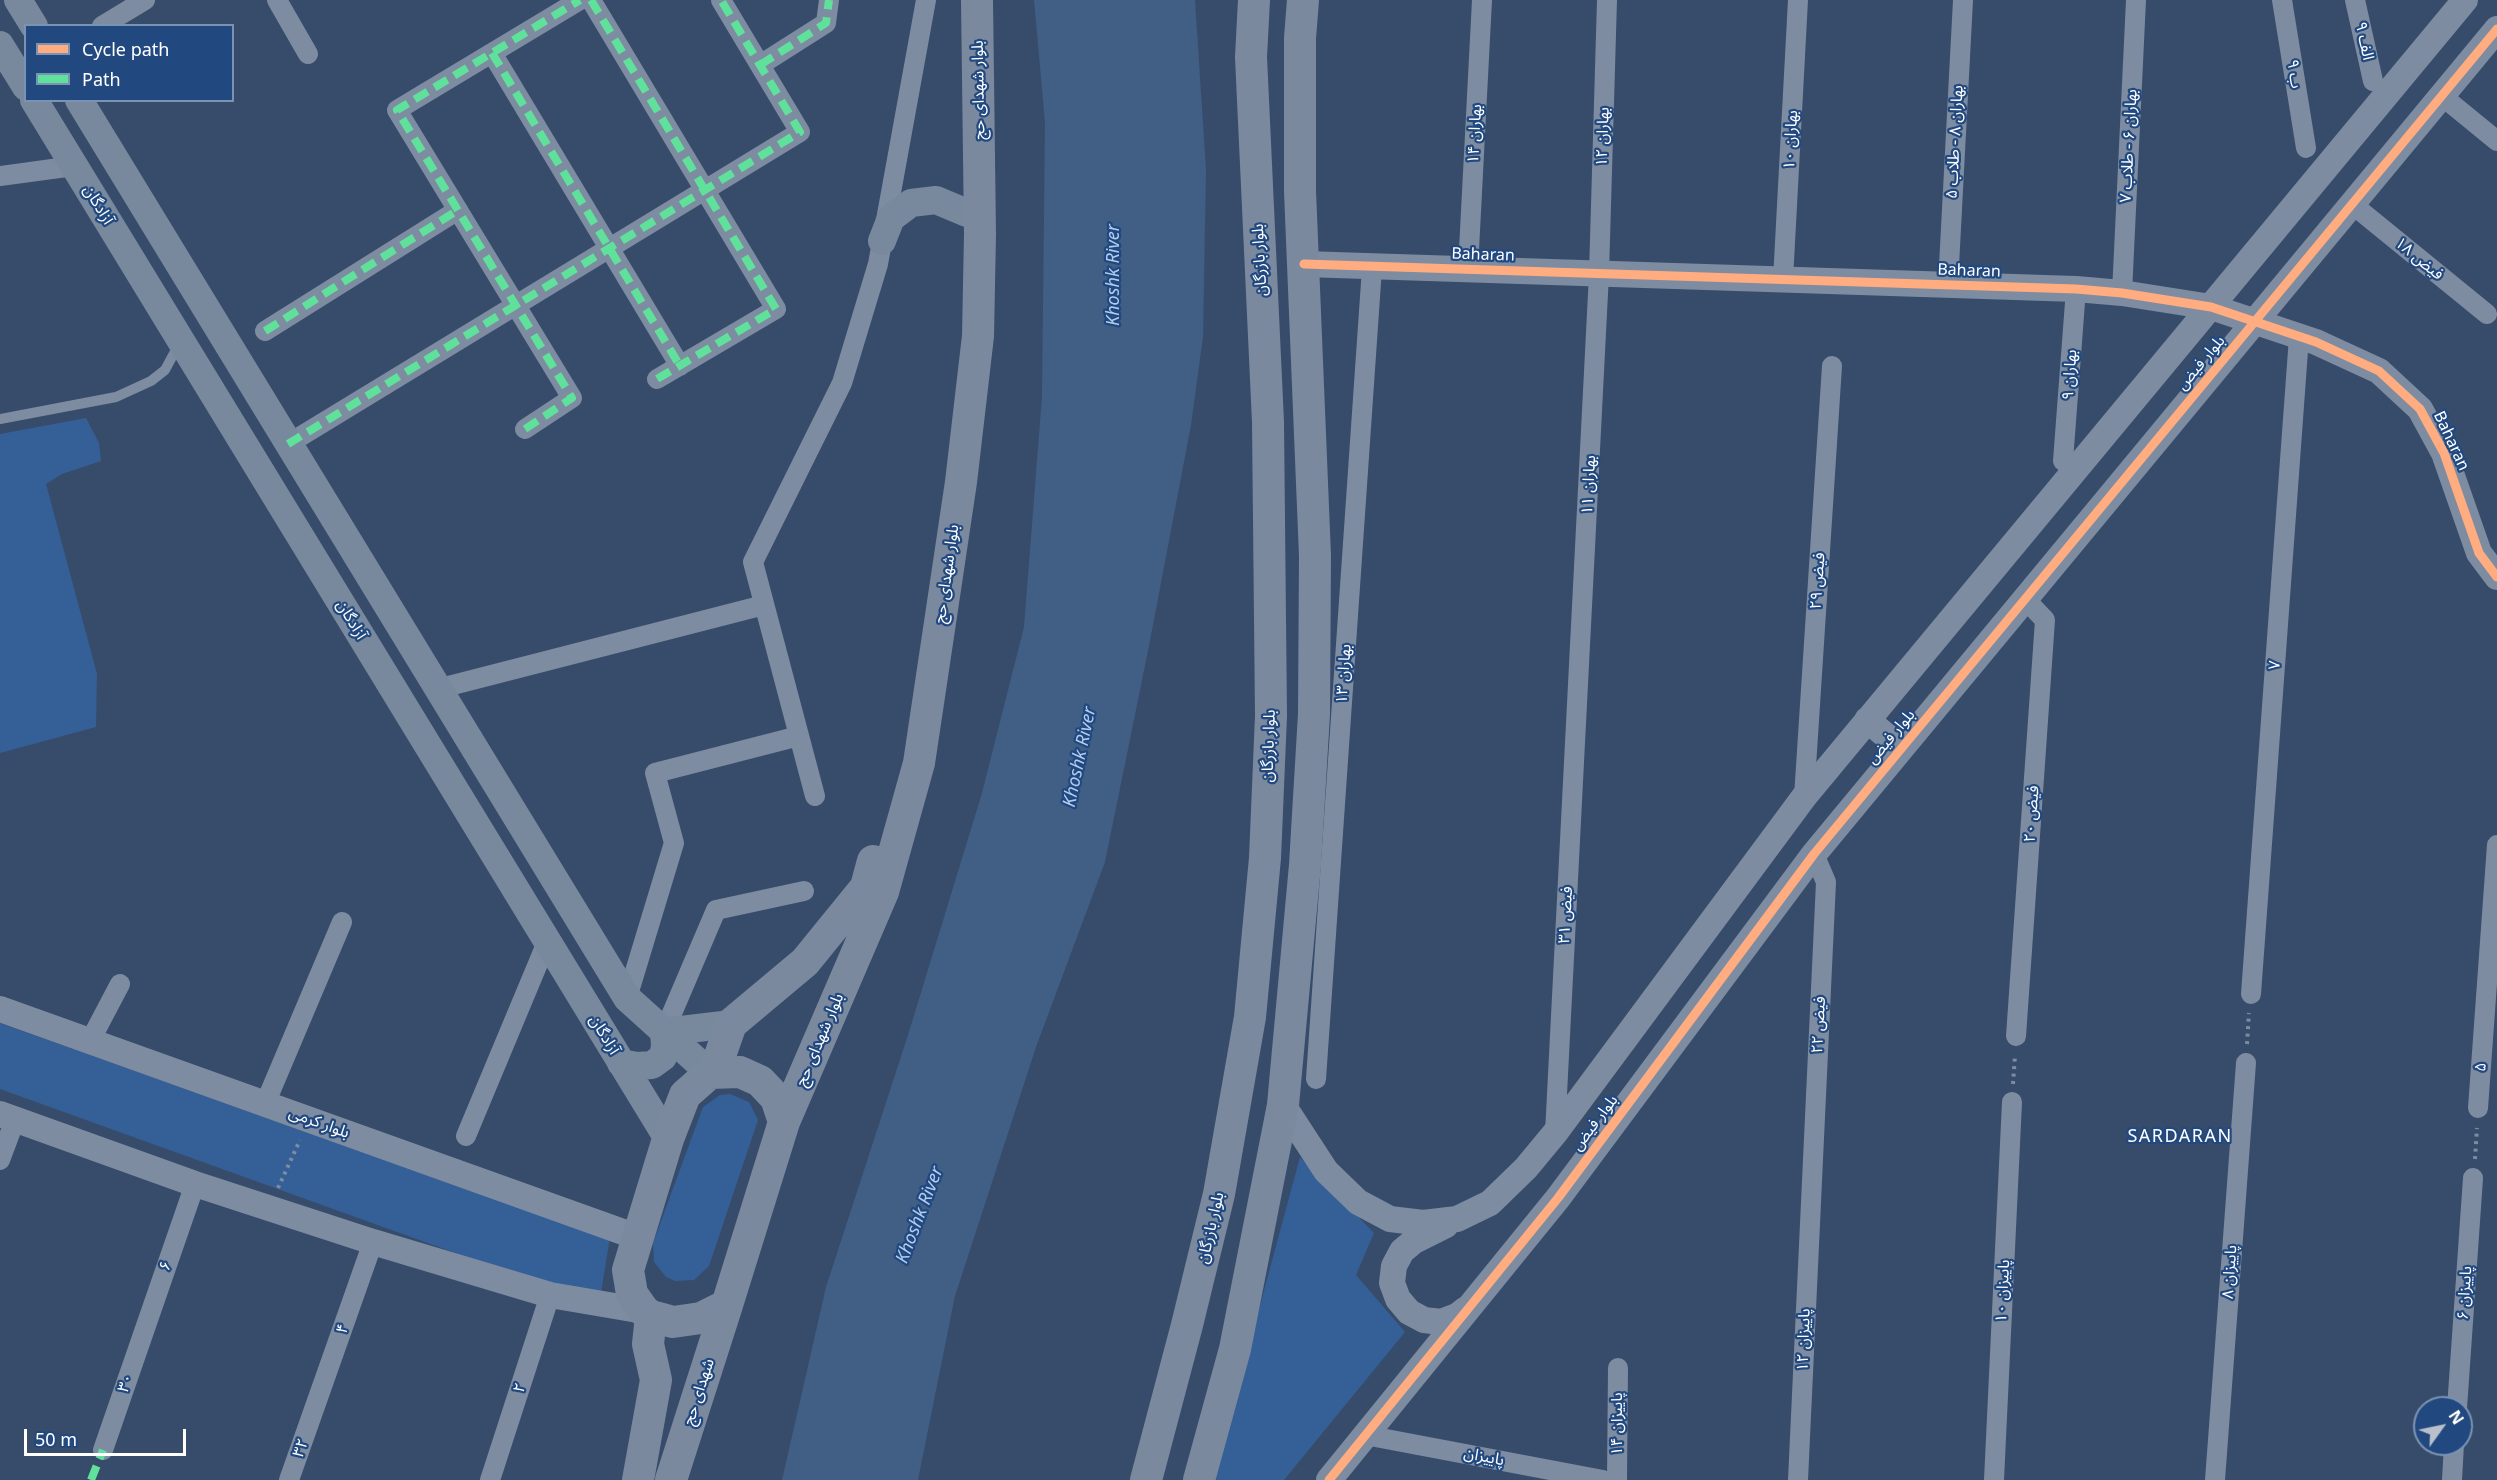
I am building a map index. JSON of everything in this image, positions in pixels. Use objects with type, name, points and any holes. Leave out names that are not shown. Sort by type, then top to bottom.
[{"type":"main road","points":[[18,0],[33,24]]},
{"type":"main road","name":"بلوار شهدای حج","points":[[731,1023],[805,962],[866,887],[902,761],[948,461],[965,316],[967,132],[960,0]]},
{"type":"main road","name":"بلوار شهدای حج","points":[[727,1305],[784,1122],[883,892],[919,763],[961,482],[978,336],[980,234],[977,0]]},
{"type":"main road","name":"بلوار بازرگان","points":[[1146,1480],[1219,1194],[1251,1017],[1265,858],[1271,716],[1268,422],[1251,57],[1254,0]]},
{"type":"main road","points":[[1199,1480],[1235,1349],[1283,1105],[1305,865],[1314,714],[1315,556],[1300,191],[1303,0]]},
{"type":"main road","points":[[0,45],[24,84]]},
{"type":"main road","name":"آزادگان","points":[[35,102],[668,1139]]},
{"type":"main road","points":[[80,102],[627,998],[712,1073],[740,1072],[760,1081],[776,1098],[784,1122]]},
{"type":"main road","points":[[882,241],[891,218],[911,203],[936,200],[967,213]]},
{"type":"main road","points":[[126,252],[159,232]]},
{"type":"main road","points":[[1265,858],[1305,865]]},
{"type":"main road","points":[[639,1480],[656,1380],[648,1344],[647,1314],[632,1293],[628,1270],[668,1139],[685,1095],[712,1073],[731,1023],[664,1032]]},
{"type":"main road","points":[[621,1063],[637,1066],[652,1065],[663,1057],[664,1032]]},
{"type":"main road","points":[[647,1314],[673,1322],[701,1318],[727,1305]]},
{"type":"main road","name":"شهدای حج","points":[[671,1480],[727,1305]]},
{"type":"street","points":[[105,24],[145,0]]},
{"type":"street","points":[[277,0],[308,54]]},
{"type":"street","points":[[525,429],[572,398],[397,110],[580,0]]},
{"type":"street","points":[[591,0],[776,309],[657,379]]},
{"type":"street","points":[[288,444],[800,132],[721,0]]},
{"type":"street","points":[[760,65],[826,23],[829,0]]},
{"type":"street","points":[[814,796],[753,562],[842,383],[878,264],[926,0]]},
{"type":"street","name":"بهاران ۱۴","points":[[1468,269],[1482,0]]},
{"type":"street","name":"بهاران ۱۲","points":[[1599,274],[1607,0]]},
{"type":"street","name":"بهاران ۱۰","points":[[1783,280],[1798,0]]},
{"type":"street","name":"بهاران ۸ - طلاب ۵","points":[[1947,285],[1964,0]]},
{"type":"street","name":"بهاران ۶ - طلاب ۷","points":[[2122,293],[2136,0]]},
{"type":"street","name":"۹ ب","points":[[2282,0],[2306,148]]},
{"type":"street","name":"۹ الف","points":[[2355,0],[2373,81]]},
{"type":"street","name":"بلوار فیض","points":[[1283,1105],[1326,1171],[1358,1202],[1390,1219],[1423,1223],[1457,1219],[1490,1203],[1526,1168],[1554,1133],[1804,797],[2464,0]]},
{"type":"street","name":"بلوار فیض","points":[[1329,1480],[1558,1198],[1814,854],[2497,29]]},
{"type":"street","points":[[492,53],[680,366]]},
{"type":"street","points":[[2442,96],[2497,141]]},
{"type":"street","points":[[0,176],[74,166]]},
{"type":"street","name":"فیض ۱۸","points":[[2352,204],[2487,314]]},
{"type":"street","points":[[265,331],[458,210]]},
{"type":"street","name":"Baharan","points":[[1304,264],[2076,289],[2122,293],[2211,307],[2299,337],[2379,371],[2420,409],[2444,453],[2479,553],[2497,577]]},
{"type":"street","name":"بهاران ۱۳","points":[[1316,1079],[1372,268]]},
{"type":"street","name":"بهاران ۱۱","points":[[1578,697],[1599,274]]},
{"type":"street","name":"بهاران ۹","points":[[2064,461],[2076,289]]},
{"type":"street","name":"۷","points":[[2251,994],[2299,337]]},
{"type":"street","name":"فیض ۲۹","points":[[1804,797],[1832,366]]},
{"type":"street","name":"فیض ۲۰","points":[[2016,1036],[2045,620],[2025,599]]},
{"type":"street","points":[[437,689],[765,605]]},
{"type":"street","name":"فیض ۳۱","points":[[1554,1133],[1578,697]]},
{"type":"street","points":[[1867,720],[1901,748]]},
{"type":"street","points":[[627,998],[674,843],[655,773],[799,736]]},
{"type":"street","name":"۵","points":[[2478,1108],[2497,845]]},
{"type":"street","name":"فیض ۲۲","points":[[1810,1200],[1826,882],[1814,854]]},
{"type":"street","points":[[664,1032],[716,910],[804,891]]},
{"type":"street","points":[[265,1104],[342,922]]},
{"type":"street","points":[[466,1136],[547,942]]},
{"type":"street","points":[[90,1041],[120,984]]},
{"type":"street","name":"بلوار کرمی","points":[[0,1009],[637,1237]]},
{"type":"street","name":"پاییزان ۸","points":[[2215,1480],[2246,1063]]},
{"type":"street","name":"پاییزان ۱۰","points":[[1994,1480],[2012,1102]]},
{"type":"street","points":[[0,1160],[7,1117],[195,1184],[373,1242],[550,1295],[647,1314]]},
{"type":"street","name":"پاییزان ۶","points":[[2458,1396],[2473,1178]]},
{"type":"street","name":"۶","points":[[138,1349],[195,1184]]},
{"type":"street","name":"پاییزان ۱۲","points":[[1798,1480],[1810,1200]]},
{"type":"street","points":[[1457,1219],[1414,1240],[1402,1251],[1394,1266],[1392,1283],[1398,1299],[1409,1312],[1424,1320],[1441,1322],[1457,1316],[1470,1305]]},
{"type":"street","name":"۴","points":[[312,1415],[373,1242]]},
{"type":"street","name":"۲","points":[[490,1480],[550,1295]]},
{"type":"street","name":"۳۰","points":[[103,1450],[138,1349]]},
{"type":"street","name":"پاییزان ۱۴","points":[[1617,1480],[1618,1368]]},
{"type":"street","name":"۳۲","points":[[289,1480],[312,1415]]},
{"type":"street","name":"پاییزان","points":[[1365,1435],[1604,1480]]},
{"type":"street","points":[[2452,1480],[2453,1456]]},
{"type":"lane","points":[[0,419],[116,397],[152,381],[165,370],[180,341]]},
{"type":"path","points":[[2246,1063],[2251,994]]},
{"type":"path","points":[[2012,1102],[2016,1036]]},
{"type":"path","points":[[2473,1178],[2478,1108]]},
{"type":"path","points":[[269,1208],[310,1120]]},
{"type":"shaded area","points":[[86,418],[99,443],[101,461],[62,474],[46,484],[97,674],[96,727],[0,753],[0,434]]},
{"type":"shaded area","points":[[0,1023],[588,1232],[610,1237],[600,1299],[561,1291],[0,1089]]},
{"type":"shaded area","points":[[730,1094],[749,1102],[758,1120],[709,1266],[694,1280],[675,1281],[666,1277],[654,1262],[653,1243],[703,1107],[720,1095]]},
{"type":"shaded area","points":[[1300,1157],[1374,1233],[1356,1275],[1405,1332],[1284,1480],[1213,1480]]},
{"type":"water","name":"Khoshk River","points":[[1034,0],[1195,0],[1206,170],[1203,337],[1191,425],[1105,862],[1036,1047],[955,1296],[918,1480],[782,1480],[826,1287],[908,1035],[982,793],[1024,627],[1042,396],[1045,123]]},
{"type":"marked path","points":[[525,429],[572,398],[397,110],[580,0]]},
{"type":"marked path","points":[[591,0],[776,309],[657,379]]},
{"type":"marked path","points":[[288,444],[800,132],[721,0]]},
{"type":"marked path","points":[[760,65],[826,23],[829,0]]},
{"type":"marked path","points":[[492,53],[680,366]]},
{"type":"marked path","points":[[265,331],[458,210]]},
{"type":"marked path","points":[[91,1480],[103,1450]]},
{"type":"cycle path","points":[[1329,1480],[1558,1198],[1814,854],[2497,29]]},
{"type":"cycle path","points":[[1304,264],[2076,289],[2122,293],[2211,307],[2316,342],[2379,371],[2420,409],[2444,453],[2479,553],[2497,577]]},
{"type":"district","name":"SARDARAN","points":[[2180,1137]]}]
